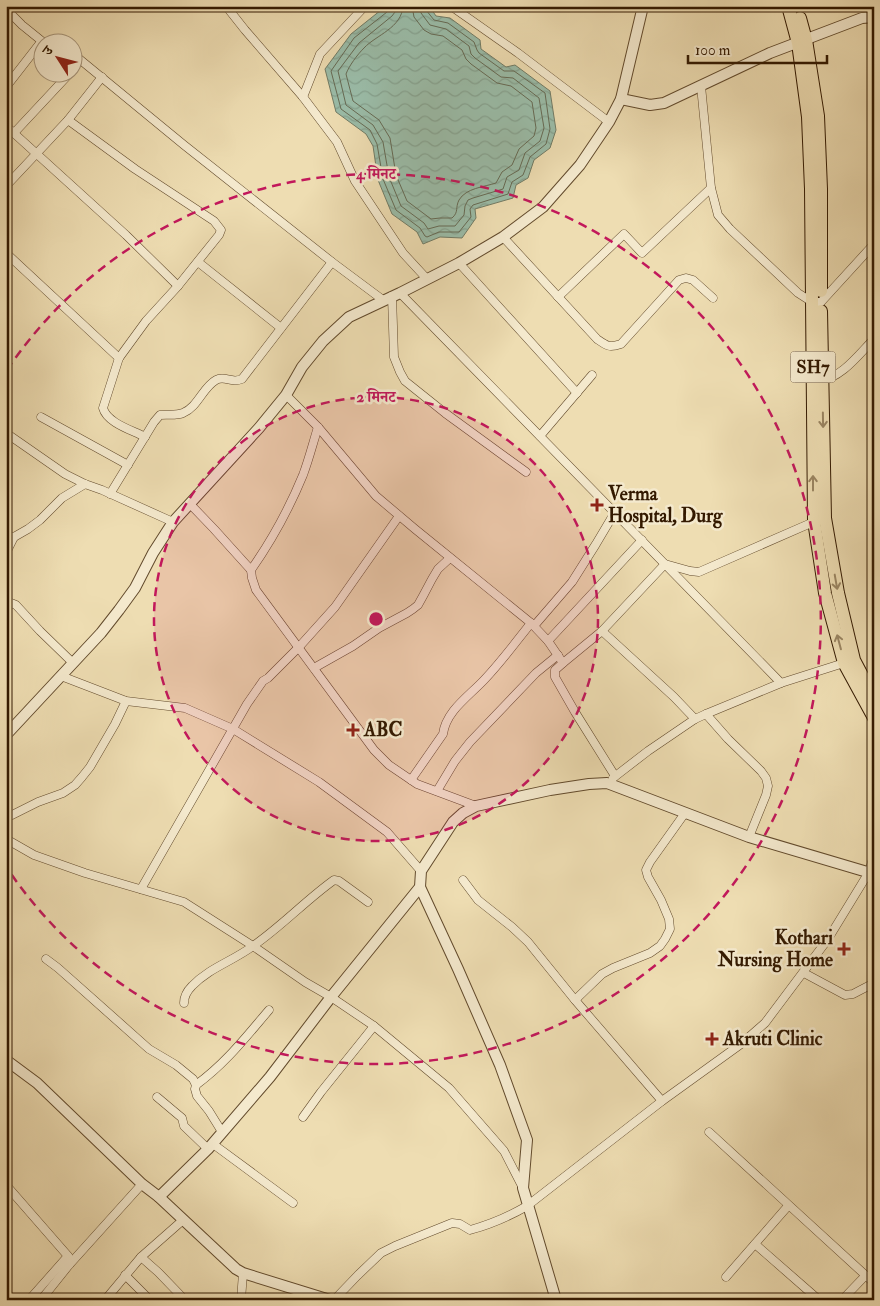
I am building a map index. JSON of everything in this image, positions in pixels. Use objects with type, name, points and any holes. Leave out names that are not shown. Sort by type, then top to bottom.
[{"type":"main road","name":"SH7","points":[[788,6],[802,41]]},
{"type":"main road","name":"SH7","points":[[796,6],[802,41],[808,117],[816,302],[819,520],[825,593],[849,661],[874,718]]},
{"type":"main road","name":"SH7","points":[[849,661],[874,698]]},
{"type":"street","points":[[226,6],[303,97],[337,142],[355,182],[403,253],[427,279]]},
{"type":"street","points":[[303,97],[320,54],[365,6]]},
{"type":"street","points":[[6,735],[120,610],[173,522],[259,428],[286,394],[302,366],[323,341],[349,317],[459,263],[503,237],[543,207],[580,165],[609,122],[621,99],[644,6]]},
{"type":"street","points":[[455,7],[609,122]]},
{"type":"street","points":[[6,9],[32,34]]},
{"type":"street","points":[[621,99],[650,105],[664,103],[770,53],[862,18],[874,17]]},
{"type":"street","points":[[6,87],[32,54]]},
{"type":"street","points":[[82,60],[184,145],[332,262],[392,296],[540,436],[781,683]]},
{"type":"street","points":[[6,186],[68,120],[102,77]]},
{"type":"street","points":[[14,133],[62,82]]},
{"type":"street","points":[[701,86],[711,188],[718,214],[730,230],[798,293],[816,302],[874,244]]},
{"type":"street","points":[[68,120],[135,169],[214,221],[221,230],[198,262],[146,321],[119,358],[103,408],[105,414],[111,420],[145,436]]},
{"type":"street","points":[[6,126],[126,235],[178,286]]},
{"type":"street","points":[[558,297],[624,234],[642,253],[711,188]]},
{"type":"street","points":[[503,237],[597,338],[606,345],[613,347],[621,344],[679,280],[686,278],[693,280],[713,298]]},
{"type":"street","points":[[6,253],[119,358]]},
{"type":"street","points":[[198,262],[281,328]]},
{"type":"street","points":[[110,494],[160,415],[183,413],[217,379],[222,378],[234,382],[242,379],[332,262]]},
{"type":"street","points":[[459,263],[576,393]]},
{"type":"street","points":[[392,296],[394,357],[405,381],[445,413],[526,472]]},
{"type":"street","points":[[818,381],[832,377],[842,371],[874,339]]},
{"type":"street","points":[[540,436],[592,375]]},
{"type":"street","points":[[286,394],[318,427],[371,491],[533,625],[548,641],[563,662]]},
{"type":"street","points":[[41,417],[128,465]]},
{"type":"street","points":[[318,427],[303,474],[285,515],[252,570],[252,578],[256,590],[374,750],[388,766],[417,784],[476,806]]},
{"type":"street","points":[[6,433],[65,474],[173,522]]},
{"type":"street","points":[[6,553],[10,537],[40,520],[62,498],[85,484]]},
{"type":"street","points":[[190,504],[252,570]]},
{"type":"street","points":[[411,780],[443,734],[444,726],[449,717],[572,582],[614,512]]},
{"type":"street","points":[[141,889],[247,704],[263,681],[299,647],[335,607],[399,516]]},
{"type":"street","points":[[665,564],[699,572],[819,520]]},
{"type":"street","points":[[548,641],[642,540]]},
{"type":"street","points":[[314,668],[353,646],[379,628],[407,614],[418,604],[438,569],[450,558]]},
{"type":"street","points":[[616,776],[575,712],[555,677],[554,670],[602,631],[665,564]]},
{"type":"street","points":[[6,605],[11,603],[16,605],[73,663]]},
{"type":"street","points":[[602,631],[674,697],[695,720]]},
{"type":"street","points":[[437,791],[455,761],[470,742],[536,674],[558,655]]},
{"type":"street","points":[[607,783],[648,751],[706,714],[781,683],[849,661]]},
{"type":"street","points":[[61,676],[126,701],[186,708],[232,729],[319,782],[387,832],[421,871]]},
{"type":"street","points":[[6,818],[38,802],[62,793],[79,781],[99,752],[126,701]]},
{"type":"street","points":[[706,714],[766,778],[768,786],[766,795],[749,837]]},
{"type":"street","points":[[523,1188],[527,1140],[500,1065],[420,887],[421,871],[453,822],[463,813],[476,806],[550,790],[607,783],[749,837],[871,873]]},
{"type":"street","points":[[575,1000],[602,974],[650,953],[660,946],[665,939],[670,929],[669,919],[646,870],[685,813]]},
{"type":"street","points":[[6,839],[34,855],[85,873],[184,902],[374,1026],[449,1088],[504,1151],[523,1188],[553,1299]]},
{"type":"street","points":[[6,1060],[37,1083],[142,1184],[159,1197],[236,1269],[332,1300],[380,1253],[452,1223],[460,1224],[470,1230],[487,1226],[527,1206],[662,1101],[741,1044],[765,1023],[828,939],[871,873],[874,855]]},
{"type":"street","points":[[184,1003],[184,997],[187,992],[200,978],[253,946],[334,880],[339,880],[368,902]]},
{"type":"street","points":[[463,880],[478,900],[528,942],[662,1101]]},
{"type":"street","points":[[159,1197],[210,1146],[270,1077],[331,997],[420,887]]},
{"type":"street","points":[[46,959],[149,1049],[176,1065],[193,1079],[196,1085],[197,1096],[222,1132]]},
{"type":"street","points":[[804,973],[845,995],[853,994],[874,983]]},
{"type":"street","points":[[196,1085],[235,1051],[269,1010]]},
{"type":"street","points":[[303,1117],[374,1026]]},
{"type":"street","points":[[157,1097],[182,1118],[184,1126],[293,1203]]},
{"type":"street","points":[[709,1132],[874,1283]]},
{"type":"street","points":[[41,1300],[69,1265],[142,1184]]},
{"type":"street","points":[[6,1185],[68,1256],[69,1265]]},
{"type":"street","points":[[726,1277],[788,1206]]},
{"type":"street","points":[[105,1300],[142,1257],[183,1220]]},
{"type":"street","points":[[755,1244],[819,1300]]},
{"type":"street","points":[[28,1300],[68,1256]]},
{"type":"street","points":[[142,1257],[185,1300]]},
{"type":"street","points":[[242,1300],[244,1273]]},
{"type":"street","points":[[125,1275],[150,1300]]},
{"type":"street","points":[[842,1300],[865,1276]]},
{"type":"water","points":[[386,6],[429,6],[436,16],[450,18],[480,40],[481,49],[506,67],[515,65],[550,91],[556,130],[550,148],[534,160],[528,178],[516,185],[513,198],[475,209],[476,218],[462,238],[440,237],[423,244],[417,232],[392,214],[378,180],[373,146],[366,134],[336,112],[325,69],[351,34]]},
{"type":"place","name":"Verma Hospital, Durg","points":[[597,505]]},
{"type":"place","name":"ABC","points":[[353,730]]},
{"type":"place","name":"Kothari Nursing Home","points":[[844,949]]},
{"type":"place","name":"Akruti Clinic","points":[[712,1039]]}]
